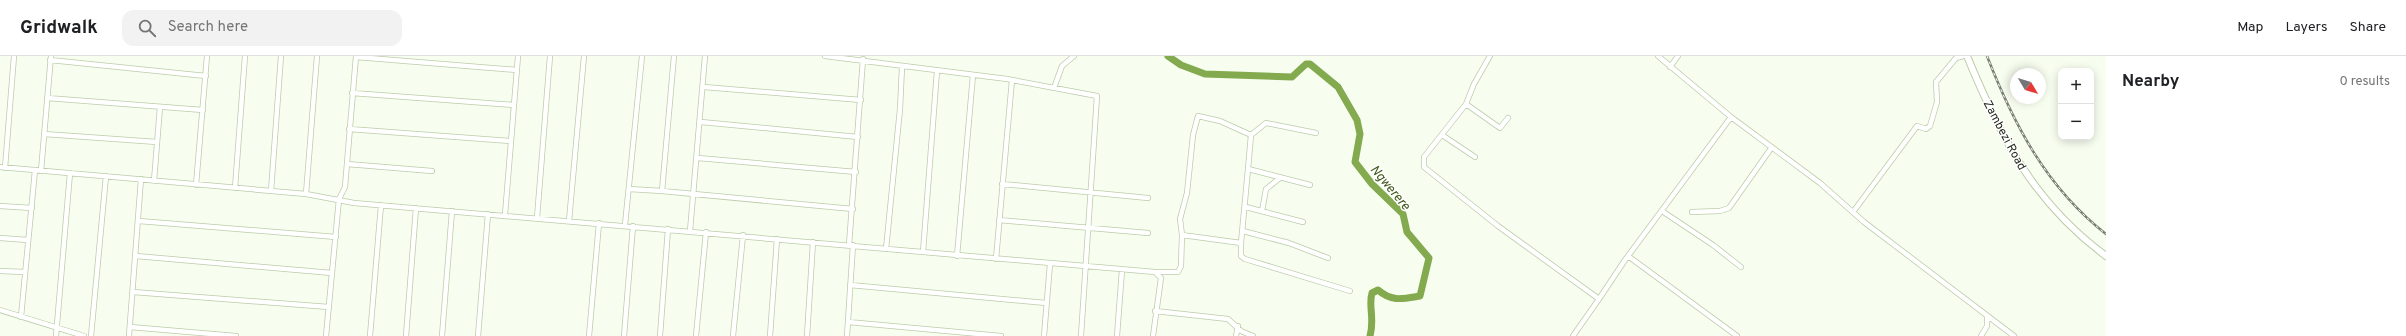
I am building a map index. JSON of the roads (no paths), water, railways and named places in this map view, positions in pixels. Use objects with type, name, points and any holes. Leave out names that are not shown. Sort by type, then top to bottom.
[{"type":"main road","name":"Zambezi Road","points":[[1967,56],[1998,127],[2016,160],[2056,212],[2106,256]]},
{"type":"street","points":[[14,56],[3,168],[306,194],[354,203],[743,235],[957,256],[996,258],[1122,270],[1178,272],[1181,266],[1182,235],[1180,219],[1187,193],[1193,135],[1198,116],[1214,119],[1251,134]]},
{"type":"street","points":[[196,185],[207,56]]},
{"type":"street","points":[[235,188],[245,56]]},
{"type":"street","points":[[271,191],[281,56]]},
{"type":"street","points":[[306,194],[317,56]]},
{"type":"street","points":[[326,336],[339,199],[346,187],[349,129],[356,56],[517,70]]},
{"type":"street","points":[[505,215],[518,56]]},
{"type":"street","points":[[537,218],[550,56]]},
{"type":"street","points":[[569,221],[584,56]]},
{"type":"street","points":[[625,225],[642,56]]},
{"type":"street","points":[[662,191],[674,56]]},
{"type":"street","points":[[690,231],[698,158],[706,56]]},
{"type":"street","points":[[825,56],[1012,80],[1093,94],[1098,98],[1081,336]]},
{"type":"street","points":[[1054,88],[1062,66],[1074,56]]},
{"type":"street","points":[[1490,56],[1474,84],[1466,104],[1424,157],[1423,164],[1427,170],[1508,234],[1599,299]]},
{"type":"street","points":[[1658,56],[1731,117],[1820,183],[1853,212],[1987,318],[2014,336]]},
{"type":"street","points":[[1670,67],[1678,56]]},
{"type":"street","points":[[1853,212],[1917,126],[1926,128],[1930,126],[1937,102],[1936,82],[1956,58],[1964,56]]},
{"type":"street","points":[[41,171],[50,58],[206,76]]},
{"type":"street","points":[[847,336],[853,209],[863,60]]},
{"type":"street","points":[[886,249],[900,109],[902,67]]},
{"type":"street","points":[[923,252],[937,71]]},
{"type":"street","points":[[957,256],[973,75]]},
{"type":"street","points":[[996,258],[1012,80]]},
{"type":"street","points":[[704,87],[861,100]]},
{"type":"street","points":[[352,94],[514,105]]},
{"type":"street","points":[[47,98],[203,110]]},
{"type":"street","points":[[1466,104],[1499,128],[1508,118]]},
{"type":"street","points":[[154,181],[160,107]]},
{"type":"street","points":[[1572,336],[1628,256],[1731,117]]},
{"type":"street","points":[[701,122],[858,137]]},
{"type":"street","points":[[1316,133],[1266,123],[1251,134],[1241,256],[1244,259],[1350,292]]},
{"type":"street","points":[[349,129],[511,141]]},
{"type":"street","points":[[44,134],[157,142]]},
{"type":"street","points":[[1442,135],[1475,157]]},
{"type":"street","points":[[1692,212],[1720,212],[1728,208],[1772,147]]},
{"type":"street","points":[[698,158],[856,172]]},
{"type":"street","points":[[347,164],[432,171]]},
{"type":"street","points":[[1248,169],[1310,186]]},
{"type":"street","points":[[21,316],[35,170]]},
{"type":"street","points":[[56,336],[58,328],[70,173]]},
{"type":"street","points":[[91,336],[106,176]]},
{"type":"street","points":[[1262,211],[1266,189],[1280,178]]},
{"type":"street","points":[[129,336],[141,179]]},
{"type":"street","points":[[1002,184],[1148,198]]},
{"type":"street","points":[[629,189],[694,193],[853,209]]},
{"type":"street","points":[[370,336],[381,205]]},
{"type":"street","points":[[0,206],[32,208]]},
{"type":"street","points":[[1246,207],[1303,222]]},
{"type":"street","points":[[406,336],[416,208]]},
{"type":"street","points":[[442,336],[452,211]]},
{"type":"street","points":[[1662,211],[1713,245],[1741,267]]},
{"type":"street","points":[[478,336],[488,214]]},
{"type":"street","points":[[139,220],[336,237]]},
{"type":"street","points":[[999,220],[1148,233]]},
{"type":"street","points":[[588,336],[599,223]]},
{"type":"street","points":[[624,336],[633,226]]},
{"type":"street","points":[[660,336],[668,230]]},
{"type":"street","points":[[1243,231],[1290,243],[1328,258]]},
{"type":"street","points":[[696,336],[706,232]]},
{"type":"street","points":[[734,336],[743,235]]},
{"type":"street","points":[[1182,235],[1241,243]]},
{"type":"street","points":[[0,238],[28,240]]},
{"type":"street","points":[[770,336],[777,239]]},
{"type":"street","points":[[807,336],[813,242]]},
{"type":"street","points":[[136,256],[332,273]]},
{"type":"street","points":[[1628,256],[1738,336]]},
{"type":"street","points":[[1044,336],[1050,264]]},
{"type":"street","points":[[0,270],[25,272]]},
{"type":"street","points":[[1117,336],[1122,270]]},
{"type":"street","points":[[1153,336],[1160,278],[1157,272]]},
{"type":"street","points":[[850,285],[1046,303]]},
{"type":"street","points":[[133,292],[329,307]]},
{"type":"street","points":[[0,310],[84,336]]},
{"type":"street","points":[[1155,311],[1228,319],[1238,326],[1241,331],[1253,336]]},
{"type":"street","points":[[1981,336],[1987,326],[1987,318]]},
{"type":"street","points":[[848,322],[1000,336]]},
{"type":"street","points":[[1236,336],[1238,326]]},
{"type":"street","points":[[130,328],[236,336]]},
{"type":"waterway","name":"Ngwerere","points":[[1168,56],[1181,65],[1205,74],[1292,77],[1306,64],[1310,64],[1338,87],[1357,120],[1360,134],[1355,162],[1372,184],[1403,214],[1407,232],[1429,258],[1420,296],[1398,299],[1383,294],[1378,290],[1372,293],[1372,324],[1370,336]]},
{"type":"railway","points":[[1987,56],[1997,82],[2034,154],[2066,196],[2085,216],[2106,234]]}]
